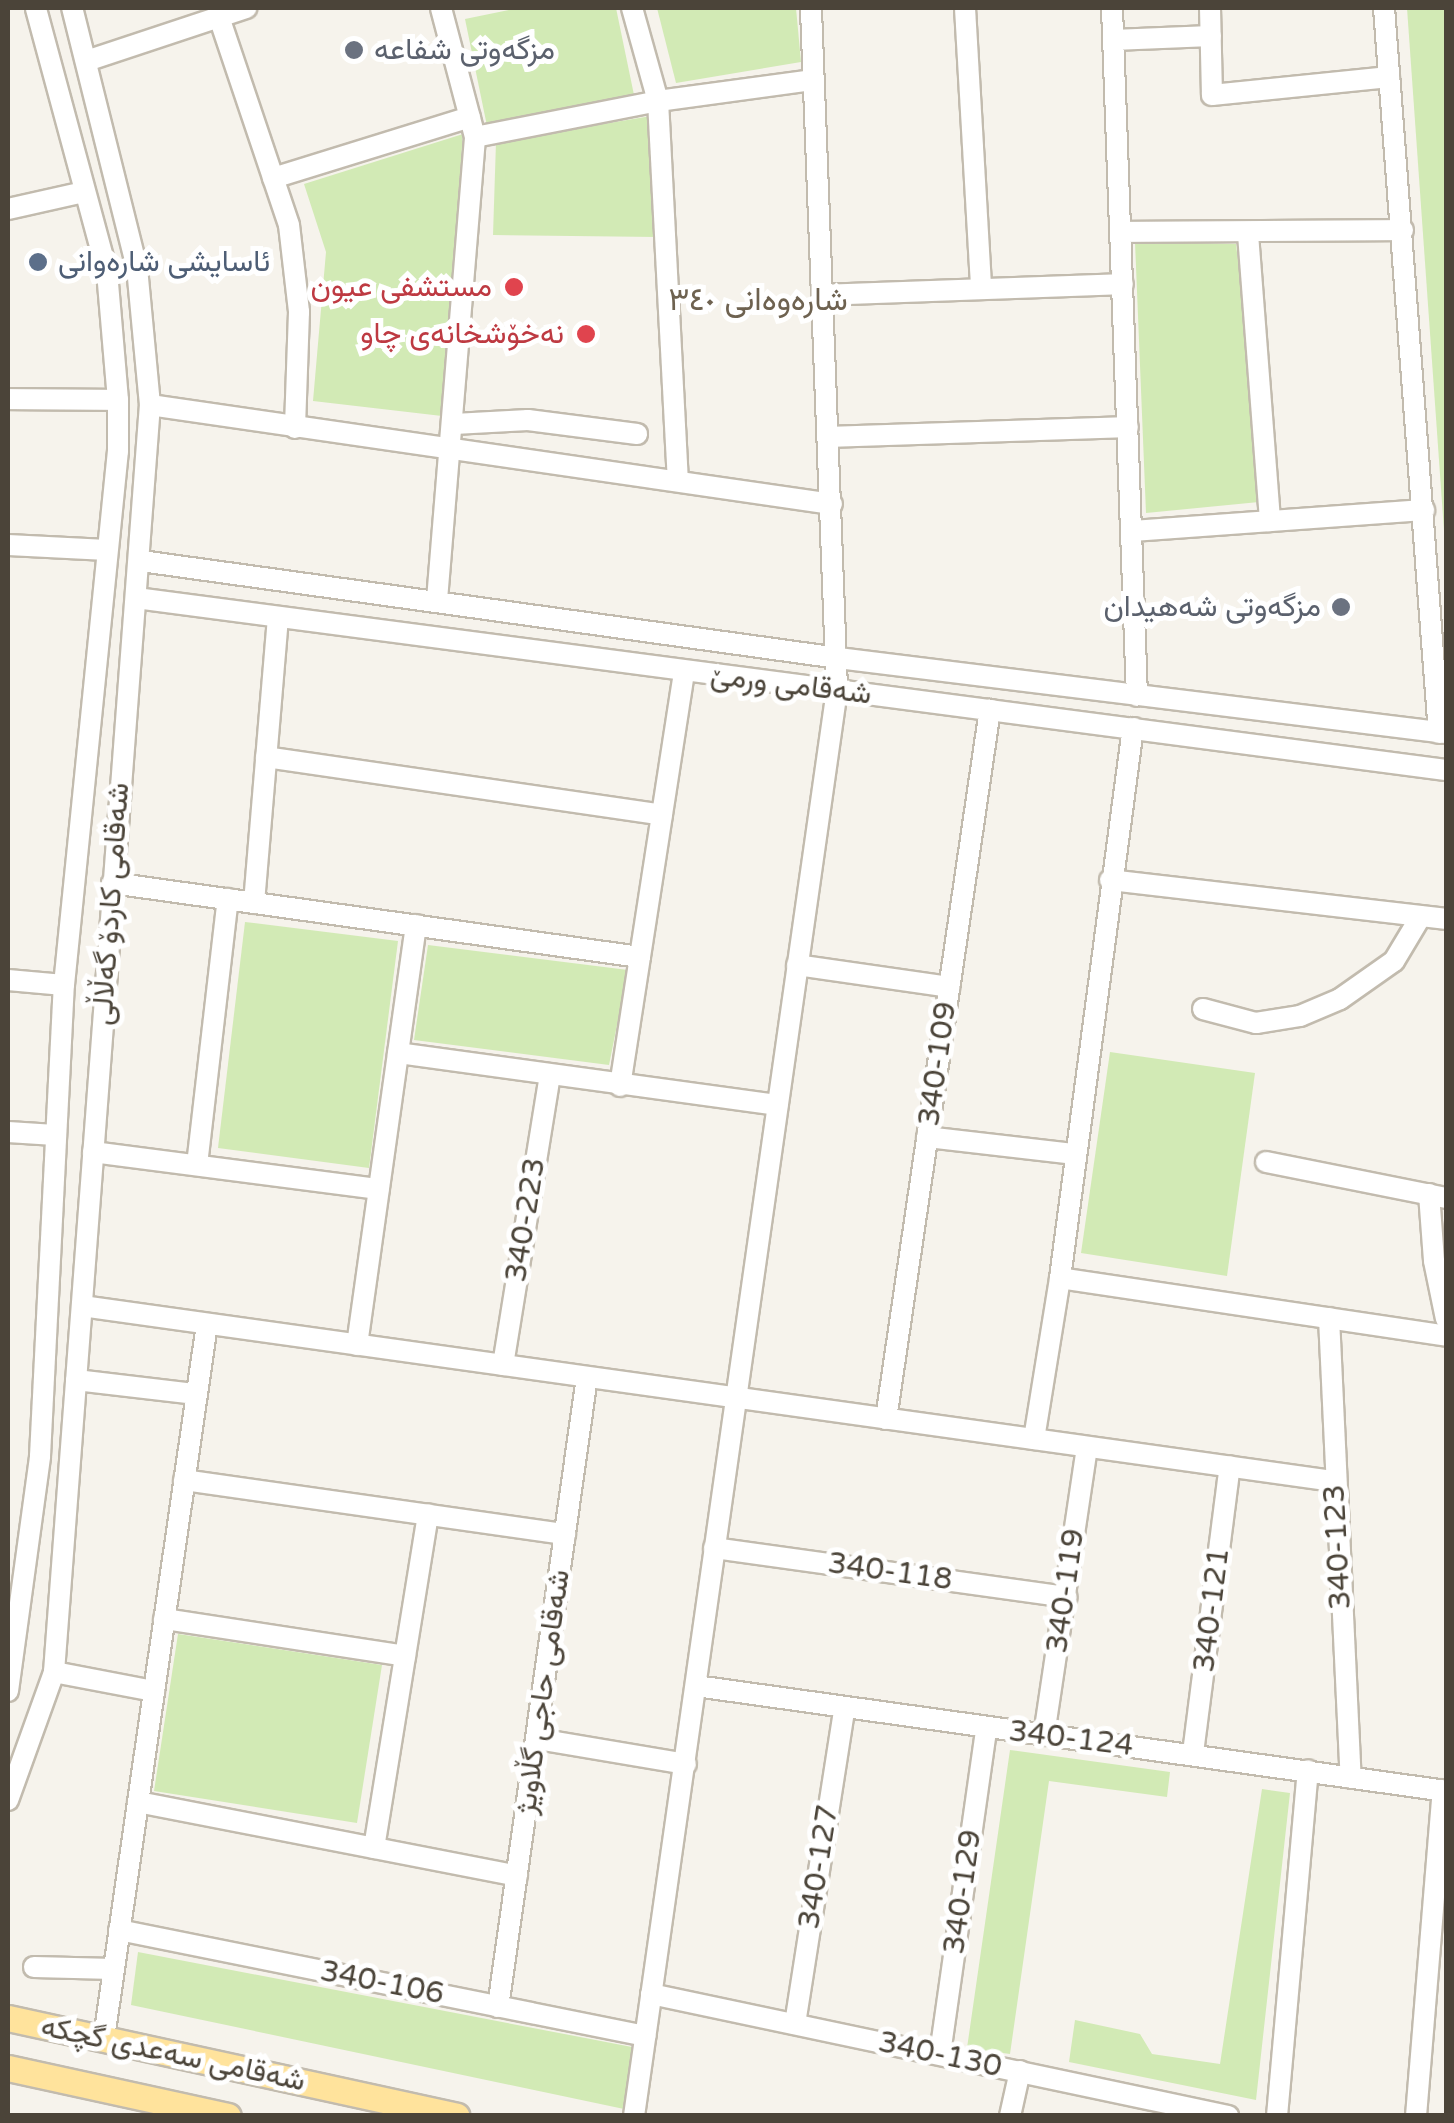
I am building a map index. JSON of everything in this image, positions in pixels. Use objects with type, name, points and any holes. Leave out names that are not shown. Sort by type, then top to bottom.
[{"type":"main road","name":"شەقامی سەعدی گچکە","points":[[9,2018],[456,2116]]},
{"type":"main road","name":"شەقامی سەعدی گچکە","points":[[8,2068],[158,2108],[228,2116]]},
{"type":"street","name":"شەقامی کاردۆ گەڵاڵی","points":[[8,1691],[12,1636],[40,1456],[64,985],[87,784],[118,400],[107,272],[36,8]]},
{"type":"street","name":"شەقامی کاردۆ گەڵاڵی","points":[[8,1800],[54,1672],[150,405],[137,268],[72,8]]},
{"type":"street","points":[[86,62],[246,8]]},
{"type":"street","points":[[437,600],[454,424],[472,127],[442,8]]},
{"type":"street","points":[[632,8],[658,101],[678,480]]},
{"type":"street","points":[[634,2116],[837,689],[811,8]]},
{"type":"street","points":[[965,8],[981,289]]},
{"type":"street","points":[[1112,8],[1137,696]]},
{"type":"street","points":[[1210,8],[1212,95],[1389,76]]},
{"type":"street","points":[[1384,8],[1443,733]]},
{"type":"street","points":[[219,17],[289,224],[297,272],[295,428]]},
{"type":"street","points":[[1113,40],[1210,36]]},
{"type":"street","points":[[273,178],[472,127],[814,80]]},
{"type":"street","points":[[8,208],[84,192]]},
{"type":"street","points":[[1121,232],[1403,230]]},
{"type":"street","points":[[1248,234],[1270,521]]},
{"type":"street","points":[[823,295],[1123,284]]},
{"type":"street","points":[[8,399],[118,400]]},
{"type":"street","points":[[150,405],[832,504]]},
{"type":"street","points":[[454,424],[528,420],[637,434]]},
{"type":"street","points":[[829,437],[1128,428]]},
{"type":"street","points":[[1132,531],[1424,510]]},
{"type":"street","points":[[8,545],[107,550]]},
{"type":"street","name":"شەقامی ورمێ","points":[[140,561],[838,658],[1443,733]]},
{"type":"street","name":"شەقامی ورمێ","points":[[136,598],[1446,770]]},
{"type":"street","points":[[254,902],[278,617]]},
{"type":"street","points":[[620,1086],[684,672]]},
{"type":"street","name":"340-109","points":[[886,1418],[990,710]]},
{"type":"street","points":[[1034,1439],[1060,1278],[1133,728]]},
{"type":"street","points":[[266,758],[662,814]]},
{"type":"street","points":[[87,784],[119,786]]},
{"type":"street","points":[[1110,880],[1446,919]]},
{"type":"street","points":[[112,884],[640,957]]},
{"type":"street","points":[[197,1165],[228,899]]},
{"type":"street","points":[[1203,1010],[1256,1022],[1300,1016],[1327,1005],[1394,961],[1421,916]]},
{"type":"street","points":[[357,1345],[416,926]]},
{"type":"street","points":[[797,965],[949,988]]},
{"type":"street","points":[[8,980],[64,985]]},
{"type":"street","points":[[398,1053],[777,1105]]},
{"type":"street","name":"340-223","points":[[503,1365],[550,1076]]},
{"type":"street","points":[[8,1132],[55,1135]]},
{"type":"street","points":[[927,1138],[1074,1154]]},
{"type":"street","points":[[93,1152],[379,1189]]},
{"type":"street","points":[[1266,1162],[1438,1196],[1434,1261],[1446,1319]]},
{"type":"street","points":[[1060,1278],[1446,1336]]},
{"type":"street","points":[[82,1306],[1334,1481]]},
{"type":"street","name":"340-123","points":[[1328,1318],[1351,1777]]},
{"type":"street","points":[[104,2038],[206,1324]]},
{"type":"street","name":"شەقامی حاجی گڵاویژ","points":[[498,2007],[587,1377]]},
{"type":"street","points":[[76,1380],[196,1394]]},
{"type":"street","name":"340-119","points":[[1044,1735],[1087,1446]]},
{"type":"street","name":"340-121","points":[[1193,1753],[1230,1466]]},
{"type":"street","points":[[184,1480],[565,1534]]},
{"type":"street","points":[[374,1848],[428,1514]]},
{"type":"street","name":"340-118","points":[[714,1548],[1066,1597]]},
{"type":"street","points":[[164,1620],[405,1656]]},
{"type":"street","points":[[54,1672],[154,1691]]},
{"type":"street","name":"340-124","points":[[696,1686],[844,1710],[1193,1753],[1445,1790]]},
{"type":"street","name":"340-127","points":[[795,2024],[844,1710]]},
{"type":"street","name":"340-129","points":[[940,2054],[986,1729]]},
{"type":"street","points":[[538,1739],[686,1764]]},
{"type":"street","points":[[1277,2116],[1308,1770]]},
{"type":"street","points":[[1416,2116],[1445,1790]]},
{"type":"street","points":[[138,1802],[516,1876]]},
{"type":"street","name":"340-106","points":[[119,1930],[645,2036]]},
{"type":"street","points":[[34,1968],[114,1969]]},
{"type":"street","name":"340-130","points":[[651,1994],[1228,2116]]},
{"type":"street","points":[[1010,2116],[1020,2072]]},
{"type":"green space","points":[[518,8],[616,8],[634,95],[487,126],[465,19]]},
{"type":"green space","points":[[657,8],[796,8],[801,62],[676,83]]},
{"type":"green space","points":[[1407,8],[1446,8],[1446,559]]},
{"type":"green space","points":[[651,116],[657,237],[493,235],[496,142]]},
{"type":"green space","points":[[463,134],[442,416],[313,401],[326,252],[304,184]]},
{"type":"green space","points":[[1135,242],[1236,244],[1251,370],[1259,502],[1146,513]]},
{"type":"green space","points":[[245,922],[398,941],[369,1168],[218,1148]]},
{"type":"green space","points":[[428,945],[628,970],[609,1065],[414,1040]]},
{"type":"green space","points":[[1110,1052],[1255,1073],[1227,1276],[1081,1253]]},
{"type":"green space","points":[[178,1634],[382,1665],[357,1823],[154,1791]]},
{"type":"green space","points":[[1010,1750],[1170,1772],[1167,1797],[1049,1781],[1010,2054],[967,2048]]},
{"type":"green space","points":[[1262,1789],[1290,1793],[1256,2100],[1069,2062],[1075,2020],[1140,2034],[1152,2054],[1220,2064]]},
{"type":"green space","points":[[138,1952],[632,2047],[624,2109],[131,2005]]},
{"type":"place","name":"مزگەوتی شفاعە","points":[[354,50]]},
{"type":"place","name":"ئاسایشی شارەوانی","points":[[38,262]]},
{"type":"place","name":"مستشفى عيون","points":[[514,287]]},
{"type":"place","name":"نەخۆشخانەی چاو","points":[[586,334]]},
{"type":"place","name":"مزگەوتی شەهیدان","points":[[1341,607]]},
{"type":"district","name":"شارەوەانی ٣٤٠","points":[[758,300]]}]
